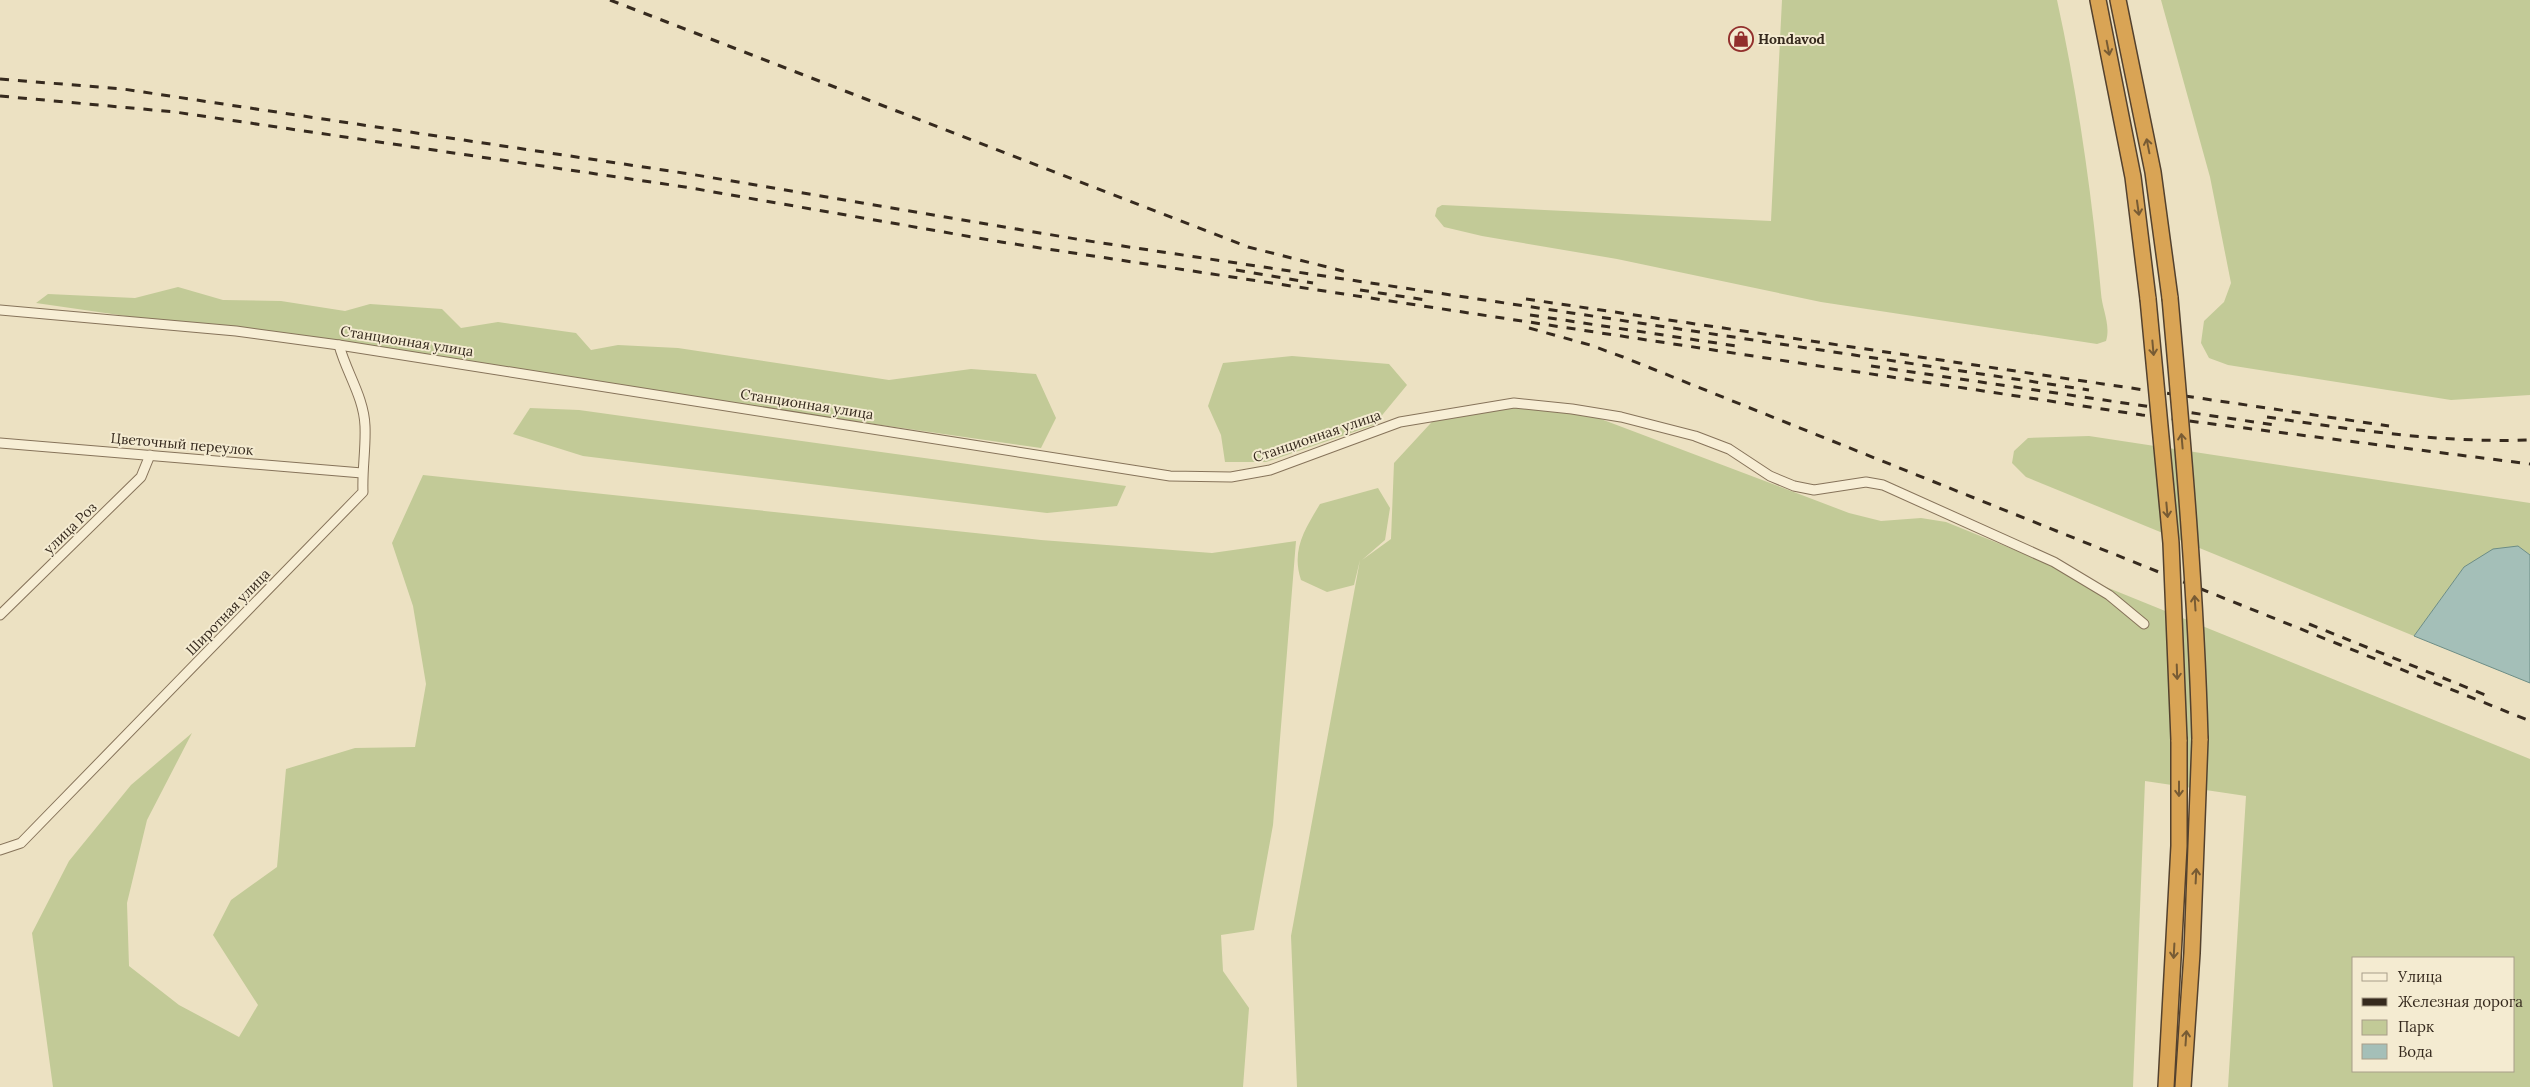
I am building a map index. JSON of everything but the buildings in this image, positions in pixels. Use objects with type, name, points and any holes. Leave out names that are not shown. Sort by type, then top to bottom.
[{"type":"highway","points":[[2098,0],[2133,177],[2148,300],[2171,543],[2179,740],[2179,846],[2166,1087]]},
{"type":"highway","points":[[2118,0],[2153,172],[2170,298],[2194,578],[2200,739],[2194,924],[2183,1087]]},
{"type":"street","name":"Станционная улица","points":[[0,310],[236,331],[339,345],[1170,476],[1231,477],[1270,470],[1400,422],[1514,403],[1602,414],[1639,420],[1729,450],[1770,476],[1794,486],[1814,490],[1866,482],[1883,485],[2054,562],[2109,595],[2144,624]]},
{"type":"street","name":"Широтная улица","points":[[0,850],[21,843],[363,492],[362,474],[365,425],[360,401],[344,366],[339,345]]},
{"type":"street","name":"Цветочный переулок","points":[[0,443],[362,474]]},
{"type":"street","name":"улица Роз","points":[[0,615],[141,477],[150,455]]},
{"type":"green space","points":[[1782,0],[2057,0],[2084,146],[2102,299],[2107,323],[2106,341],[2097,344],[1821,302],[1617,259],[1482,236],[1444,227],[1435,216],[1437,208],[1442,205],[1771,221]]},
{"type":"green space","points":[[2161,0],[2530,0],[2530,395],[2451,400],[2228,365],[2209,358],[2201,343],[2204,321],[2224,302],[2231,283],[2210,177]]},
{"type":"green space","points":[[178,287],[223,300],[281,301],[345,311],[370,304],[442,309],[461,328],[498,322],[576,333],[591,350],[618,345],[678,348],[889,380],[971,369],[1036,374],[1056,418],[1041,448],[36,303],[48,294],[135,298]]},
{"type":"green space","points":[[1292,356],[1389,364],[1407,385],[1374,425],[1266,462],[1225,462],[1221,435],[1208,406],[1223,363]]},
{"type":"green space","points":[[1505,404],[1585,413],[1849,513],[1881,521],[1921,518],[1946,522],[2530,759],[2530,1087],[2228,1087],[2246,796],[2145,781],[2133,1087],[1297,1087],[1291,936],[1360,560],[1354,585],[1327,592],[1301,580],[1298,569],[1299,549],[1309,522],[1320,504],[1378,488],[1390,508],[1385,540],[1362,560],[1391,539],[1394,463],[1441,412]]},
{"type":"green space","points":[[530,408],[579,410],[1126,486],[1117,506],[1047,513],[583,456],[513,434]]},
{"type":"green space","points":[[2089,436],[2530,503],[2530,555],[2518,546],[2464,567],[2414,636],[2026,477],[2012,463],[2014,451],[2028,438]]},
{"type":"green space","points":[[423,475],[1041,540],[1212,553],[1296,541],[1273,825],[1254,930],[1221,935],[1223,971],[1249,1008],[1243,1087],[53,1087],[32,933],[69,861],[131,785],[192,733],[147,820],[127,903],[129,966],[179,1005],[239,1037],[258,1005],[213,935],[231,900],[277,867],[286,769],[355,748],[415,747],[426,684],[413,606],[392,543]]},
{"type":"water","points":[[2518,546],[2530,555],[2530,683],[2414,636],[2464,567],[2493,549]]},
{"type":"railway","points":[[610,0],[1248,247],[1351,273]]},
{"type":"railway","points":[[0,79],[123,89],[690,174],[1082,240],[2089,390]]},
{"type":"railway","points":[[0,96],[175,112],[685,187],[1001,242],[2142,415],[2530,464]]},
{"type":"railway","points":[[1236,270],[1313,283]]},
{"type":"railway","points":[[1360,290],[1426,300]]},
{"type":"railway","points":[[1526,299],[2389,426]]},
{"type":"railway","points":[[1530,315],[1743,347]]},
{"type":"railway","points":[[1529,328],[1590,345],[1623,357],[2530,721]]},
{"type":"railway","points":[[1871,366],[2275,425]]},
{"type":"railway","points":[[2267,417],[2365,431],[2464,440],[2530,440]]},
{"type":"railway","points":[[2309,624],[2488,696]]},
{"type":"place","name":"Hondavod","points":[[1741,39]]}]
